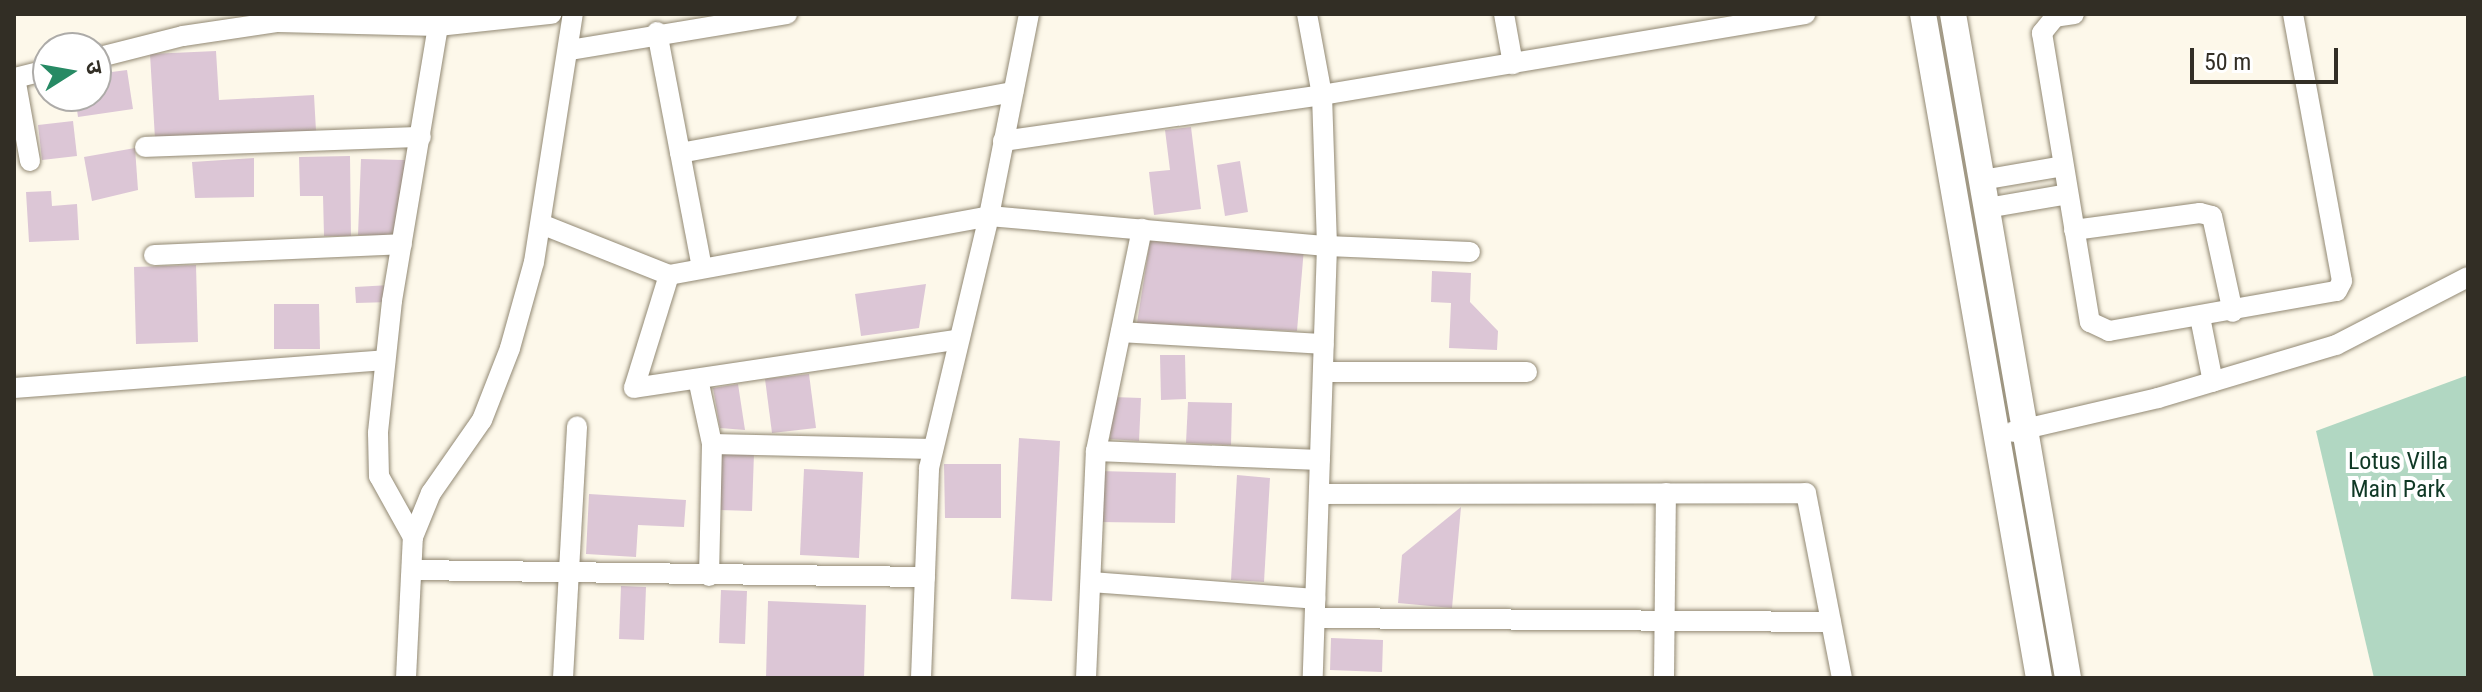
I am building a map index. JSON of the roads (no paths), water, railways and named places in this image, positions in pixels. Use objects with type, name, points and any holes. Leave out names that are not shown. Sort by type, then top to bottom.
[{"type":"street","points":[[112,54],[183,36],[278,22],[438,26],[551,14]]},
{"type":"street","points":[[406,678],[413,537],[431,493],[482,420],[510,348],[541,224],[570,50],[573,14]]},
{"type":"street","points":[[570,50],[657,32],[787,14]]},
{"type":"street","points":[[921,678],[933,449],[989,216],[1029,14]]},
{"type":"street","points":[[1307,14],[1322,95],[1327,246],[1313,678]]},
{"type":"street","points":[[1504,14],[1513,64]]},
{"type":"street","points":[[1003,141],[1322,95],[1765,18],[1805,14]]},
{"type":"street","points":[[1923,14],[2039,678]]},
{"type":"street","points":[[1953,14],[2068,678]]},
{"type":"street","points":[[2074,14],[2055,17],[2042,33],[2090,322],[2099,330],[2327,296],[2342,281],[2293,14]]},
{"type":"street","points":[[413,537],[379,476],[385,360],[438,26]]},
{"type":"street","points":[[657,32],[702,267]]},
{"type":"street","points":[[14,78],[30,161]]},
{"type":"street","points":[[680,153],[1013,92]]},
{"type":"street","points":[[145,147],[421,137]]},
{"type":"street","points":[[1982,180],[2063,166]]},
{"type":"street","points":[[1987,208],[2068,194]]},
{"type":"street","points":[[2074,230],[2200,213],[2212,216],[2233,312]]},
{"type":"street","points":[[541,224],[669,275],[989,216],[1327,246],[1470,252]]},
{"type":"street","points":[[1086,678],[1096,451],[1142,229]]},
{"type":"street","points":[[154,255],[402,244]]},
{"type":"street","points":[[669,275],[634,388],[957,340]]},
{"type":"street","points":[[1996,432],[2025,431],[2213,382],[2336,345],[2468,277]]},
{"type":"street","points":[[2200,317],[2213,382]]},
{"type":"street","points":[[1121,332],[1324,344]]},
{"type":"street","points":[[14,388],[385,360]]},
{"type":"street","points":[[1323,372],[1527,372]]},
{"type":"street","points":[[698,379],[712,444],[709,576]]},
{"type":"street","points":[[563,678],[577,426]]},
{"type":"street","points":[[712,444],[933,449]]},
{"type":"street","points":[[1096,451],[1320,460]]},
{"type":"street","points":[[1664,678],[1666,493]]},
{"type":"street","points":[[1319,494],[1806,493],[1842,678]]},
{"type":"street","points":[[412,570],[925,577]]},
{"type":"street","points":[[1091,582],[1315,608],[1666,621],[1831,622]]},
{"type":"park label","name":"Lotus Villa Main Park","points":[[2398,476]]}]
